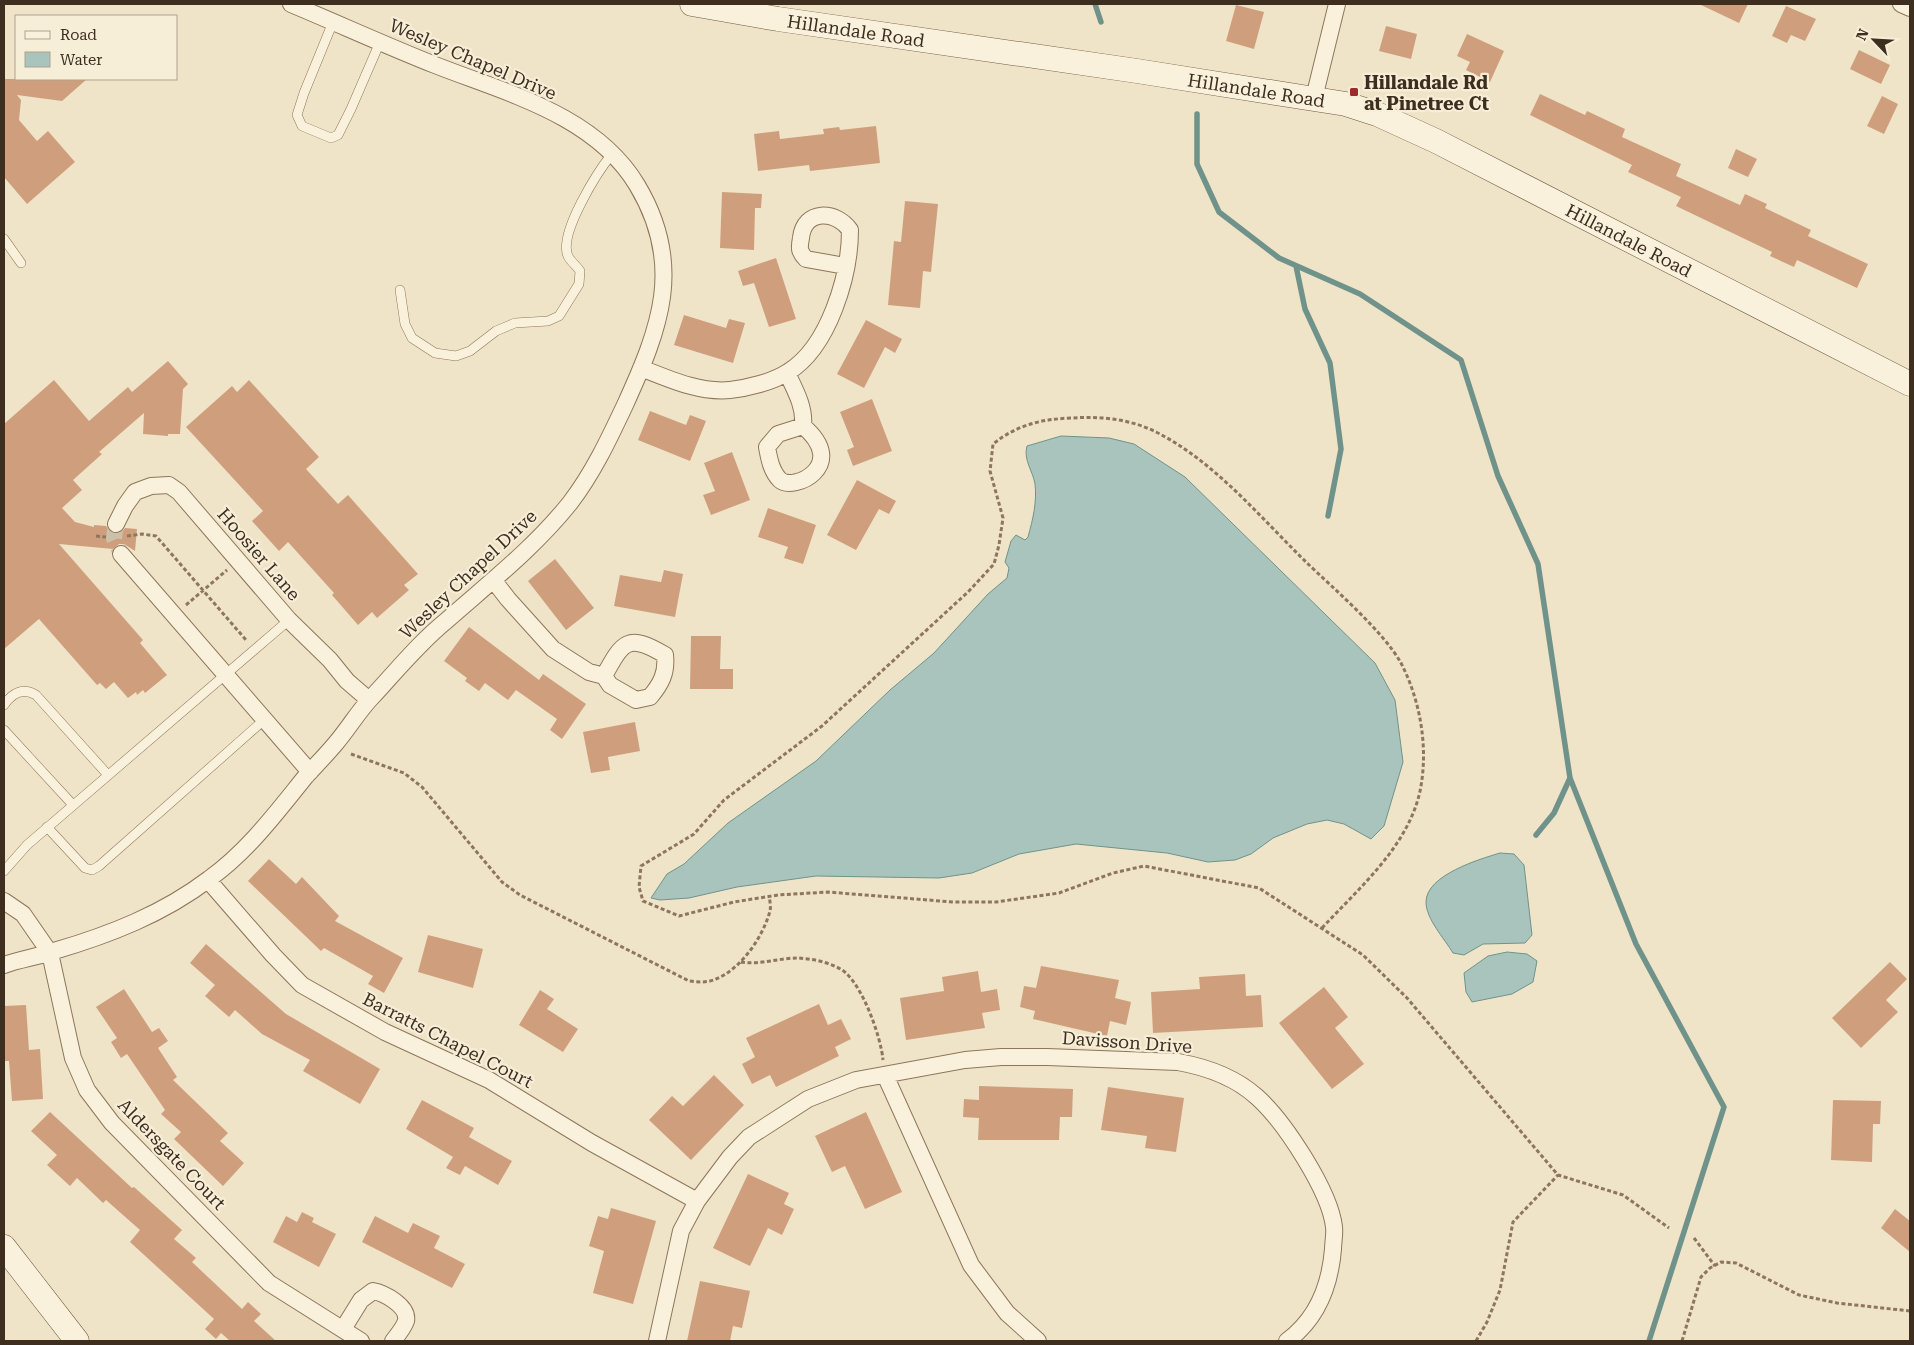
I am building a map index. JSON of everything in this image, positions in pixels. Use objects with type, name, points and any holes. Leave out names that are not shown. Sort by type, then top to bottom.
[{"type":"street","name":"Wesley Chapel Drive","points":[[4,965],[50,953],[139,922],[208,880],[234,859],[264,829],[310,772],[339,740],[369,700],[438,628],[494,581],[529,548],[570,502],[610,438],[641,368],[661,308],[663,266],[660,240],[650,211],[636,182],[612,154],[580,129],[528,100],[380,42],[291,4]]},
{"type":"street","name":"Hillandale Road","points":[[692,4],[899,38],[1314,98],[1370,112],[1414,130],[1910,384]]},
{"type":"street","points":[[1314,98],[1337,4]]},
{"type":"street","points":[[1901,4],[1910,8]]},
{"type":"street","points":[[641,368],[698,387],[729,390],[755,384],[787,373],[801,362],[816,344],[829,321],[842,283],[845,266]]},
{"type":"street","points":[[787,373],[802,406],[804,415],[802,426]]},
{"type":"street","name":"Hoosier Lane","points":[[118,533],[125,506],[135,492],[152,486],[169,486],[179,492],[239,559],[289,620],[330,660],[347,681],[369,700]]},
{"type":"street","points":[[121,554],[310,772]]},
{"type":"street","points":[[494,581],[508,600],[553,649],[589,672],[604,676]]},
{"type":"street","name":"Barratts Chapel Court","points":[[208,880],[273,955],[302,985],[385,1032],[489,1080],[592,1143],[697,1201]]},
{"type":"street","points":[[4,901],[23,914],[50,953]]},
{"type":"street","name":"Aldersgate Court","points":[[50,953],[73,1058],[87,1090],[107,1116],[268,1283],[361,1341]]},
{"type":"street","name":"Davisson Drive","points":[[657,1341],[681,1231],[697,1201],[730,1157],[749,1137],[808,1099],[838,1086],[965,1060],[1000,1057],[1178,1062],[1198,1066],[1235,1081],[1257,1096],[1276,1116],[1321,1188],[1334,1227],[1332,1266],[1326,1289],[1314,1313],[1297,1334],[1287,1341]]},
{"type":"street","points":[[885,1075],[971,1265],[1007,1312],[1038,1341]]},
{"type":"street","points":[[4,1247],[77,1341]]},
{"type":"street","points":[[343,1329],[367,1294],[379,1292],[401,1306],[405,1312],[406,1321],[394,1341]]},
{"type":"lane","points":[[333,22],[304,92],[297,115],[302,126],[331,138],[338,135],[380,42]]},
{"type":"lane","points":[[400,290],[405,324],[412,338],[435,353],[456,356],[470,351],[496,331],[515,323],[548,321],[560,316],[579,284],[580,271],[567,255],[567,239],[583,200],[600,170],[612,154]]},
{"type":"lane","points":[[4,239],[21,263]]},
{"type":"lane","points":[[4,871],[26,845],[289,620]]},
{"type":"lane","points":[[4,705],[12,695],[20,691],[29,691],[36,695],[108,775]]},
{"type":"lane","points":[[47,828],[85,868],[92,870],[106,860],[264,720]]},
{"type":"lane","points":[[4,730],[74,805]]},
{"type":"path","points":[[1322,928],[1387,857],[1406,827],[1421,787],[1424,751],[1420,720],[1417,706],[1400,662],[1374,628],[1216,474],[1181,446],[1154,431],[1124,421],[1088,417],[1044,419],[1007,433],[992,444],[990,471],[1003,518],[994,564],[968,592],[822,726],[724,800],[694,834],[647,860],[641,866],[638,875],[643,901],[679,916],[734,902],[770,896],[828,892],[953,902],[996,902],[1059,892],[1113,873],[1150,867],[1259,888],[1363,955],[1407,998],[1558,1175],[1623,1195],[1643,1207],[1669,1228]]},
{"type":"path","points":[[96,536],[118,533],[156,536],[246,640]]},
{"type":"path","points":[[174,615],[239,559]]},
{"type":"path","points":[[351,754],[404,773],[422,787],[502,882],[520,894],[689,981],[716,980],[741,962],[758,937],[770,910],[770,896]]},
{"type":"path","points":[[741,962],[819,960],[843,971],[854,982],[871,1017],[883,1055],[885,1075]]},
{"type":"path","points":[[1476,1341],[1487,1322],[1500,1290],[1513,1222],[1558,1175]]},
{"type":"path","points":[[1694,1238],[1714,1266]]},
{"type":"path","points":[[1682,1341],[1701,1277],[1721,1262],[1736,1263],[1799,1295],[1837,1303],[1910,1311]]},
{"type":"water","points":[[1061,436],[1109,438],[1134,444],[1185,477],[1375,663],[1395,700],[1403,762],[1384,826],[1371,839],[1344,824],[1327,820],[1307,824],[1273,838],[1251,854],[1235,860],[1208,862],[1167,853],[1076,844],[1019,854],[972,873],[939,878],[816,876],[737,887],[689,898],[660,900],[651,898],[667,874],[684,864],[728,823],[816,761],[890,690],[934,653],[988,594],[1007,578],[1009,568],[1005,562],[1011,541],[1016,535],[1025,540],[1028,537],[1034,510],[1035,484],[1027,461],[1027,446]]},
{"type":"water","points":[[1500,853],[1514,854],[1524,865],[1532,935],[1525,943],[1483,944],[1464,955],[1453,953],[1429,915],[1426,902],[1428,892],[1444,876],[1480,859]]},
{"type":"water","points":[[1507,952],[1527,954],[1537,961],[1533,982],[1512,994],[1472,1002],[1466,992],[1464,973],[1488,956]]},
{"type":"building","points":[[1699,4],[1748,4],[1739,23]]},
{"type":"building","points":[[1236,5],[1264,12],[1254,49],[1226,41]]},
{"type":"building","points":[[1786,6],[1816,19],[1805,41],[1791,35],[1787,43],[1772,36]]},
{"type":"building","points":[[1386,26],[1417,34],[1411,59],[1379,51]]},
{"type":"building","points":[[1467,34],[1504,51],[1490,82],[1466,70],[1470,62],[1457,56]]},
{"type":"building","points":[[1859,50],[1890,65],[1881,84],[1850,69]]},
{"type":"building","points":[[4,79],[86,80],[62,101],[17,95],[21,100],[19,120],[37,141],[48,131],[75,162],[27,204],[4,177]]},
{"type":"building","points":[[1540,94],[1585,115],[1587,111],[1625,129],[1622,137],[1681,164],[1676,176],[1740,205],[1745,194],[1767,204],[1765,208],[1811,230],[1808,236],[1868,264],[1857,288],[1797,260],[1794,267],[1770,256],[1772,252],[1676,206],[1681,197],[1628,172],[1632,165],[1530,115]]},
{"type":"building","points":[[1882,96],[1898,104],[1884,134],[1867,126]]},
{"type":"building","points":[[876,126],[880,163],[810,171],[809,165],[758,171],[754,134],[779,131],[780,139],[824,134],[823,129],[839,127],[840,130]]},
{"type":"building","points":[[1736,149],[1757,159],[1748,177],[1728,168]]},
{"type":"building","points":[[722,192],[762,194],[761,208],[755,208],[754,250],[720,248]]},
{"type":"building","points":[[905,201],[938,204],[931,272],[923,271],[920,308],[888,305],[894,241],[901,242]]},
{"type":"building","points":[[776,258],[796,319],[769,327],[754,283],[743,286],[738,271]]},
{"type":"building","points":[[684,315],[726,328],[729,319],[745,323],[733,363],[674,345]]},
{"type":"building","points":[[866,320],[902,339],[895,353],[885,347],[864,388],[837,374]]},
{"type":"building","points":[[168,361],[188,384],[183,389],[180,434],[168,434],[168,436],[143,434],[144,413],[99,452],[102,454],[73,480],[82,490],[62,508],[75,522],[94,527],[94,525],[106,526],[112,533],[121,533],[125,528],[137,529],[135,551],[124,544],[119,544],[113,549],[59,544],[143,640],[140,643],[167,675],[145,693],[143,690],[137,695],[136,692],[128,698],[114,682],[106,689],[100,683],[97,685],[39,619],[4,649],[4,424],[54,380],[89,421],[128,387],[132,392]]},
{"type":"building","points":[[249,380],[319,457],[306,469],[338,504],[348,495],[418,574],[404,585],[409,590],[377,618],[372,612],[358,625],[332,595],[334,593],[288,542],[279,551],[252,521],[263,511],[186,427],[232,386],[237,392]]},
{"type":"building","points":[[872,399],[892,451],[853,466],[847,450],[854,447],[840,412]]},
{"type":"building","points":[[650,411],[686,425],[690,415],[706,421],[690,461],[638,440]]},
{"type":"building","points":[[732,452],[750,500],[711,515],[703,495],[715,491],[704,463]]},
{"type":"building","points":[[857,480],[896,501],[889,514],[879,509],[856,550],[827,535]]},
{"type":"building","points":[[768,508],[816,525],[803,564],[784,558],[788,547],[758,537]]},
{"type":"building","points":[[555,559],[594,608],[566,630],[528,581]]},
{"type":"building","points":[[664,570],[683,574],[675,617],[614,606],[620,575],[661,582]]},
{"type":"building","points":[[469,627],[539,680],[543,674],[586,704],[562,739],[550,730],[557,719],[516,690],[508,700],[485,683],[479,691],[465,681],[467,678],[444,661]]},
{"type":"building","points":[[691,636],[721,636],[720,669],[733,669],[733,689],[690,689]]},
{"type":"building","points":[[635,722],[640,751],[608,757],[610,770],[591,773],[583,732]]},
{"type":"building","points":[[269,859],[296,884],[302,877],[339,916],[335,921],[403,958],[384,993],[368,984],[373,976],[324,948],[321,951],[248,881]]},
{"type":"building","points":[[428,935],[483,949],[473,988],[418,972]]},
{"type":"building","points":[[206,944],[286,1014],[380,1069],[360,1104],[303,1071],[310,1060],[262,1034],[235,1010],[229,1017],[205,996],[215,985],[190,963]]},
{"type":"building","points":[[1890,962],[1907,979],[1886,1000],[1898,1012],[1861,1048],[1832,1018]]},
{"type":"building","points":[[1041,966],[1119,980],[1115,998],[1131,1002],[1126,1025],[1110,1021],[1107,1036],[1033,1019],[1035,1011],[1020,1007],[1024,986],[1036,988]]},
{"type":"building","points":[[978,971],[981,992],[997,989],[1000,1010],[982,1013],[985,1028],[906,1040],[900,998],[944,991],[942,977]]},
{"type":"building","points":[[1245,974],[1246,996],[1261,995],[1263,1027],[1153,1033],[1151,992],[1200,989],[1199,977]]},
{"type":"building","points":[[1324,987],[1348,1017],[1335,1028],[1364,1064],[1332,1089],[1279,1023]]},
{"type":"building","points":[[124,989],[152,1032],[159,1028],[168,1041],[158,1048],[177,1077],[173,1080],[228,1133],[220,1141],[244,1163],[223,1186],[174,1139],[181,1132],[161,1114],[165,1110],[127,1054],[121,1058],[111,1042],[117,1038],[96,1007]]},
{"type":"building","points":[[540,990],[554,999],[547,1009],[578,1029],[563,1052],[519,1025]]},
{"type":"building","points":[[819,1004],[828,1025],[841,1019],[851,1039],[835,1047],[839,1056],[776,1087],[770,1075],[752,1084],[742,1064],[755,1057],[746,1038]]},
{"type":"building","points":[[26,1005],[29,1050],[40,1049],[43,1099],[12,1101],[9,1061],[4,1061],[4,1006]]},
{"type":"building","points":[[714,1075],[744,1105],[691,1160],[649,1120],[672,1096],[683,1106]]},
{"type":"building","points":[[979,1086],[1073,1089],[1072,1117],[1060,1117],[1059,1140],[978,1140],[979,1118],[963,1117],[964,1099],[979,1100]]},
{"type":"building","points":[[1108,1087],[1184,1098],[1176,1152],[1145,1148],[1147,1136],[1101,1130]]},
{"type":"building","points":[[422,1100],[474,1128],[469,1137],[512,1161],[498,1185],[465,1166],[460,1175],[446,1168],[453,1157],[406,1129]]},
{"type":"building","points":[[1833,1100],[1881,1101],[1880,1124],[1873,1124],[1872,1162],[1831,1160]]},
{"type":"building","points":[[50,1112],[132,1188],[134,1187],[182,1230],[174,1239],[196,1258],[192,1262],[242,1309],[248,1302],[261,1314],[254,1321],[276,1341],[230,1341],[221,1333],[216,1339],[205,1329],[214,1319],[130,1242],[140,1230],[106,1200],[103,1203],[77,1178],[70,1186],[47,1165],[57,1155],[31,1131]]},
{"type":"building","points":[[866,1112],[902,1192],[865,1209],[845,1166],[832,1172],[815,1136]]},
{"type":"building","points":[[748,1174],[789,1193],[784,1204],[794,1209],[782,1235],[768,1228],[750,1266],[713,1248]]},
{"type":"building","points":[[611,1208],[656,1221],[633,1304],[593,1293],[604,1251],[589,1246],[598,1216],[608,1219]]},
{"type":"building","points":[[1895,1209],[1910,1221],[1910,1252],[1881,1228]]},
{"type":"building","points":[[302,1212],[314,1218],[312,1222],[336,1234],[319,1267],[273,1242],[286,1216],[297,1222]]},
{"type":"building","points":[[375,1216],[408,1233],[413,1223],[440,1236],[434,1248],[465,1264],[452,1288],[362,1242]]},
{"type":"building","points":[[700,1281],[750,1291],[742,1328],[733,1326],[730,1341],[687,1341]]},
{"type":"waterway","points":[[1095,4],[1101,22]]},
{"type":"waterway","points":[[1197,114],[1197,164],[1219,212],[1279,258],[1360,294],[1461,360],[1498,476],[1538,564],[1570,778],[1636,944],[1724,1107],[1649,1341]]},
{"type":"waterway","points":[[1296,266],[1305,309],[1330,363],[1341,449],[1328,516]]},
{"type":"waterway","points":[[1536,835],[1554,813],[1570,778]]},
{"type":"tunnel","points":[[116,524],[114,538],[121,554]]},
{"type":"place","name":"Hillandale Rd at Pinetree Ct","points":[[1354,92]]}]
